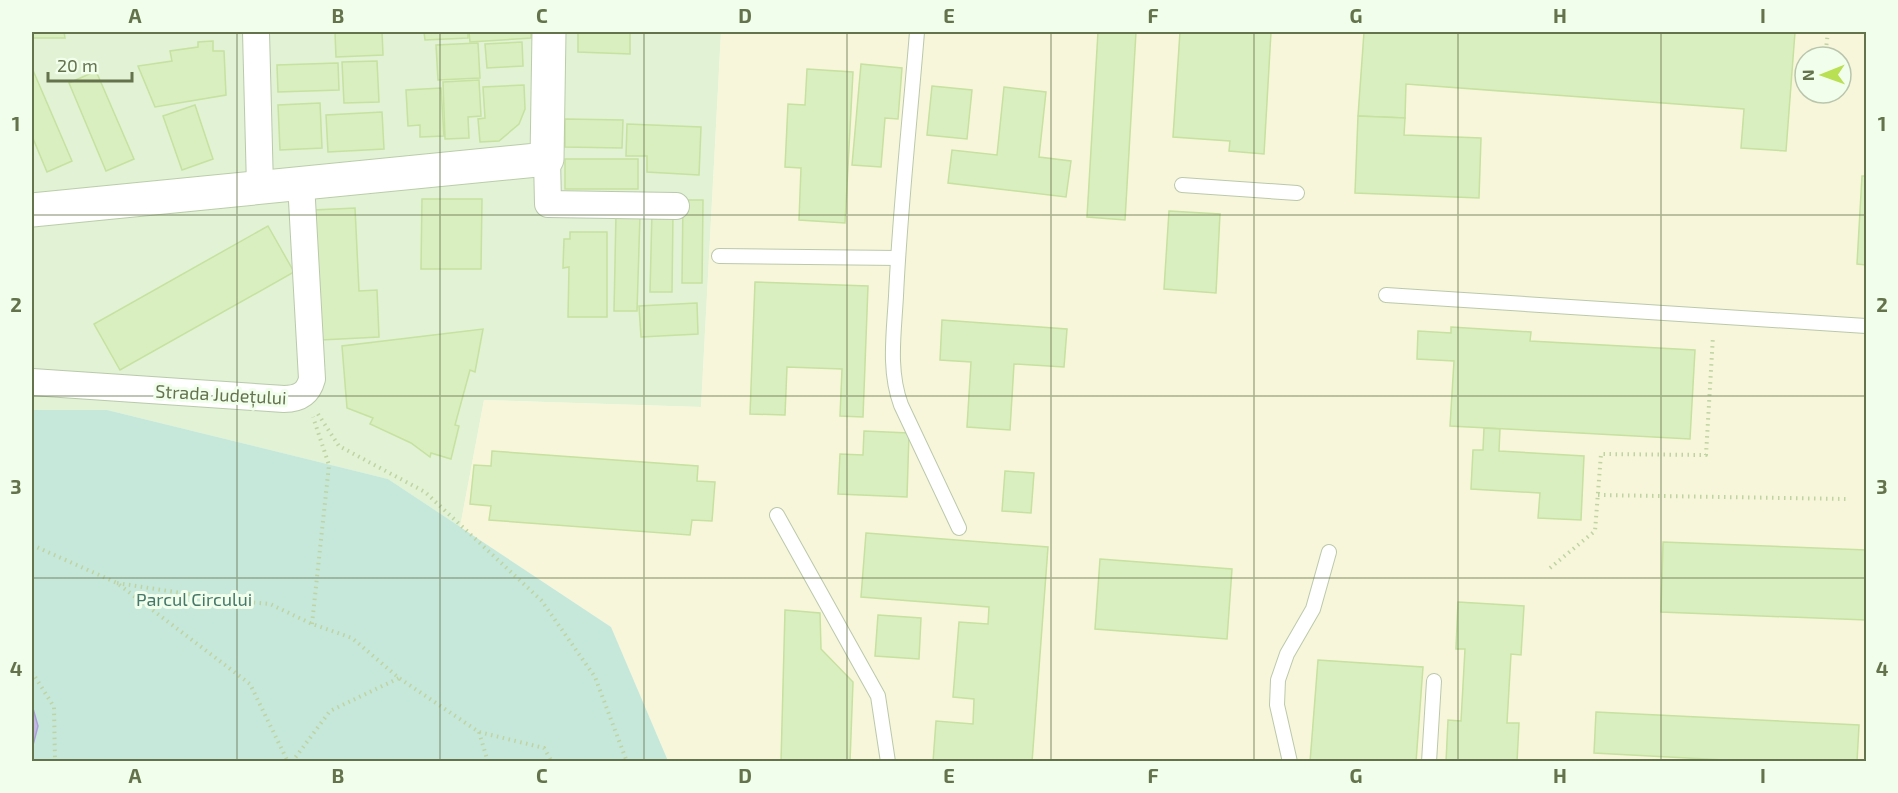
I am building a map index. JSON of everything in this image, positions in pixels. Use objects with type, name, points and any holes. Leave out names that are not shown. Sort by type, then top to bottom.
[{"type":"street","points":[[256,32],[260,187]]},
{"type":"street","points":[[549,32],[548,204],[676,206]]},
{"type":"street","points":[[32,210],[548,159]]},
{"type":"street","name":"Strada Județului","points":[[32,382],[284,399],[295,399],[305,393],[312,379],[301,183]]},
{"type":"lane","points":[[917,32],[898,258],[893,367],[895,389],[901,405],[959,528]]},
{"type":"lane","points":[[1182,185],[1297,193]]},
{"type":"lane","points":[[718,256],[898,258]]},
{"type":"lane","points":[[1386,295],[1866,326]]},
{"type":"lane","points":[[777,515],[878,696],[888,762]]},
{"type":"lane","points":[[1290,762],[1277,705],[1278,680],[1287,654],[1313,609],[1329,552]]},
{"type":"lane","points":[[1429,762],[1434,681]]},
{"type":"path","points":[[1550,568],[1595,531],[1601,454],[1706,455],[1714,316]]},
{"type":"path","points":[[305,393],[329,465],[312,624]]},
{"type":"path","points":[[305,393],[339,446],[425,492],[541,600],[595,677],[627,762]]},
{"type":"path","points":[[1598,495],[1846,499]]},
{"type":"path","points":[[32,545],[117,584],[250,684],[290,762],[330,711],[399,678]]},
{"type":"path","points":[[117,584],[270,604],[312,624],[352,638],[399,678],[479,732],[544,748],[552,762]]},
{"type":"path","points":[[32,672],[54,707],[55,762]]},
{"type":"path","points":[[479,732],[488,762]]},
{"type":"shaded area","points":[[32,32],[721,32],[701,407],[484,400],[460,527],[388,479],[107,410],[32,410]]},
{"type":"shaded area","points":[[721,32],[1866,32],[1866,761],[668,761],[611,627],[460,527],[484,400],[701,407]]},
{"type":"shaded area","points":[[32,705],[38,726],[32,749]]},
{"type":"green space","name":"Parcul Circului","points":[[32,410],[107,410],[388,479],[611,627],[668,761],[32,761]]},
{"type":"building","points":[[32,32],[64,32],[65,38],[32,38]]},
{"type":"building","points":[[335,32],[382,32],[383,55],[336,57]]},
{"type":"building","points":[[424,32],[468,32],[468,38],[425,40]]},
{"type":"building","points":[[469,32],[531,32],[531,38],[470,42]]},
{"type":"building","points":[[578,32],[630,32],[630,54],[578,52]]},
{"type":"building","points":[[1098,32],[1136,32],[1125,220],[1087,217]]},
{"type":"building","points":[[1180,32],[1271,32],[1264,154],[1229,151],[1230,141],[1173,137]]},
{"type":"building","points":[[1364,32],[1795,32],[1786,151],[1741,148],[1744,109],[1406,84],[1405,118],[1358,116]]},
{"type":"building","points":[[213,41],[213,51],[224,51],[226,95],[155,107],[138,66],[172,61],[170,51],[198,47],[198,42]]},
{"type":"building","points":[[522,42],[523,66],[487,68],[485,44]]},
{"type":"building","points":[[478,43],[480,78],[438,80],[436,45]]},
{"type":"building","points":[[377,61],[379,102],[344,103],[342,62]]},
{"type":"building","points":[[338,63],[339,90],[278,92],[277,65]]},
{"type":"building","points":[[861,64],[902,68],[898,119],[885,118],[881,167],[852,165]]},
{"type":"building","points":[[32,68],[72,161],[47,172],[32,136]]},
{"type":"building","points":[[807,69],[853,72],[845,223],[799,220],[801,168],[785,167],[788,104],[805,105]]},
{"type":"building","points":[[96,71],[134,159],[106,171],[69,83]]},
{"type":"building","points":[[479,80],[481,116],[468,117],[469,138],[445,139],[443,82]]},
{"type":"building","points":[[524,85],[525,109],[519,124],[499,141],[480,142],[478,119],[485,118],[483,87]]},
{"type":"building","points":[[932,86],[972,90],[967,139],[927,135]]},
{"type":"building","points":[[1004,87],[1046,92],[1039,157],[1071,161],[1066,197],[948,183],[952,150],[997,155]]},
{"type":"building","points":[[441,88],[444,136],[420,137],[420,125],[408,126],[406,90]]},
{"type":"building","points":[[320,103],[322,148],[280,150],[278,105]]},
{"type":"building","points":[[195,105],[213,159],[182,170],[163,116]]},
{"type":"building","points":[[382,112],[384,149],[328,152],[326,115]]},
{"type":"building","points":[[1358,116],[1405,118],[1404,135],[1481,138],[1479,198],[1355,193]]},
{"type":"building","points":[[565,119],[623,120],[622,148],[565,147]]},
{"type":"building","points":[[627,124],[701,127],[699,175],[647,172],[647,156],[626,156]]},
{"type":"building","points":[[565,159],[638,159],[638,189],[565,189]]},
{"type":"building","points":[[1862,176],[1866,176],[1866,265],[1857,264]]},
{"type":"building","points":[[422,199],[482,199],[481,269],[421,269]]},
{"type":"building","points":[[683,200],[703,200],[702,283],[682,283]]},
{"type":"building","points":[[355,208],[359,291],[377,290],[379,337],[321,340],[314,210]]},
{"type":"building","points":[[1169,211],[1220,214],[1216,293],[1164,289]]},
{"type":"building","points":[[652,212],[673,212],[672,292],[650,292]]},
{"type":"building","points":[[616,215],[640,215],[637,311],[614,311]]},
{"type":"building","points":[[268,226],[294,272],[120,370],[94,324]]},
{"type":"building","points":[[570,232],[607,232],[607,317],[568,317],[569,267],[563,268],[564,239],[570,239]]},
{"type":"building","points":[[755,282],[868,286],[863,417],[840,416],[842,369],[787,367],[785,415],[750,414]]},
{"type":"building","points":[[697,303],[698,334],[641,337],[639,306]]},
{"type":"building","points":[[942,320],[1067,329],[1064,367],[1014,364],[1010,430],[967,427],[971,362],[940,360]]},
{"type":"building","points":[[1451,327],[1531,332],[1530,341],[1695,350],[1690,439],[1450,426],[1454,361],[1417,359],[1418,331],[1451,333]]},
{"type":"building","points":[[483,329],[475,372],[470,370],[455,425],[459,426],[451,459],[431,453],[430,457],[411,443],[370,424],[373,418],[347,408],[342,346]]},
{"type":"building","points":[[1484,428],[1500,429],[1499,451],[1584,456],[1581,520],[1538,518],[1540,493],[1471,489],[1473,450],[1483,450]]},
{"type":"building","points":[[864,431],[909,433],[907,497],[838,494],[840,454],[863,455]]},
{"type":"building","points":[[492,451],[698,466],[697,481],[715,482],[712,521],[692,520],[690,535],[489,520],[491,506],[470,504],[474,465],[491,466]]},
{"type":"building","points":[[1005,471],[1034,473],[1031,513],[1002,511]]},
{"type":"building","points":[[866,533],[1048,547],[1032,762],[933,762],[936,721],[973,724],[974,699],[953,697],[959,622],[988,624],[989,607],[861,597]]},
{"type":"building","points":[[1663,542],[1866,550],[1866,620],[1661,612]]},
{"type":"building","points":[[1100,559],[1232,569],[1227,639],[1095,629]]},
{"type":"building","points":[[1458,602],[1524,606],[1521,655],[1511,654],[1507,723],[1519,723],[1517,762],[1446,762],[1448,720],[1461,721],[1465,649],[1456,649]]},
{"type":"building","points":[[785,610],[820,613],[821,649],[853,682],[850,762],[781,762]]},
{"type":"building","points":[[878,615],[921,618],[919,659],[875,656]]},
{"type":"building","points":[[1318,660],[1423,667],[1416,762],[1310,762]]},
{"type":"building","points":[[1596,712],[1859,725],[1857,762],[1762,762],[1594,753]]}]
